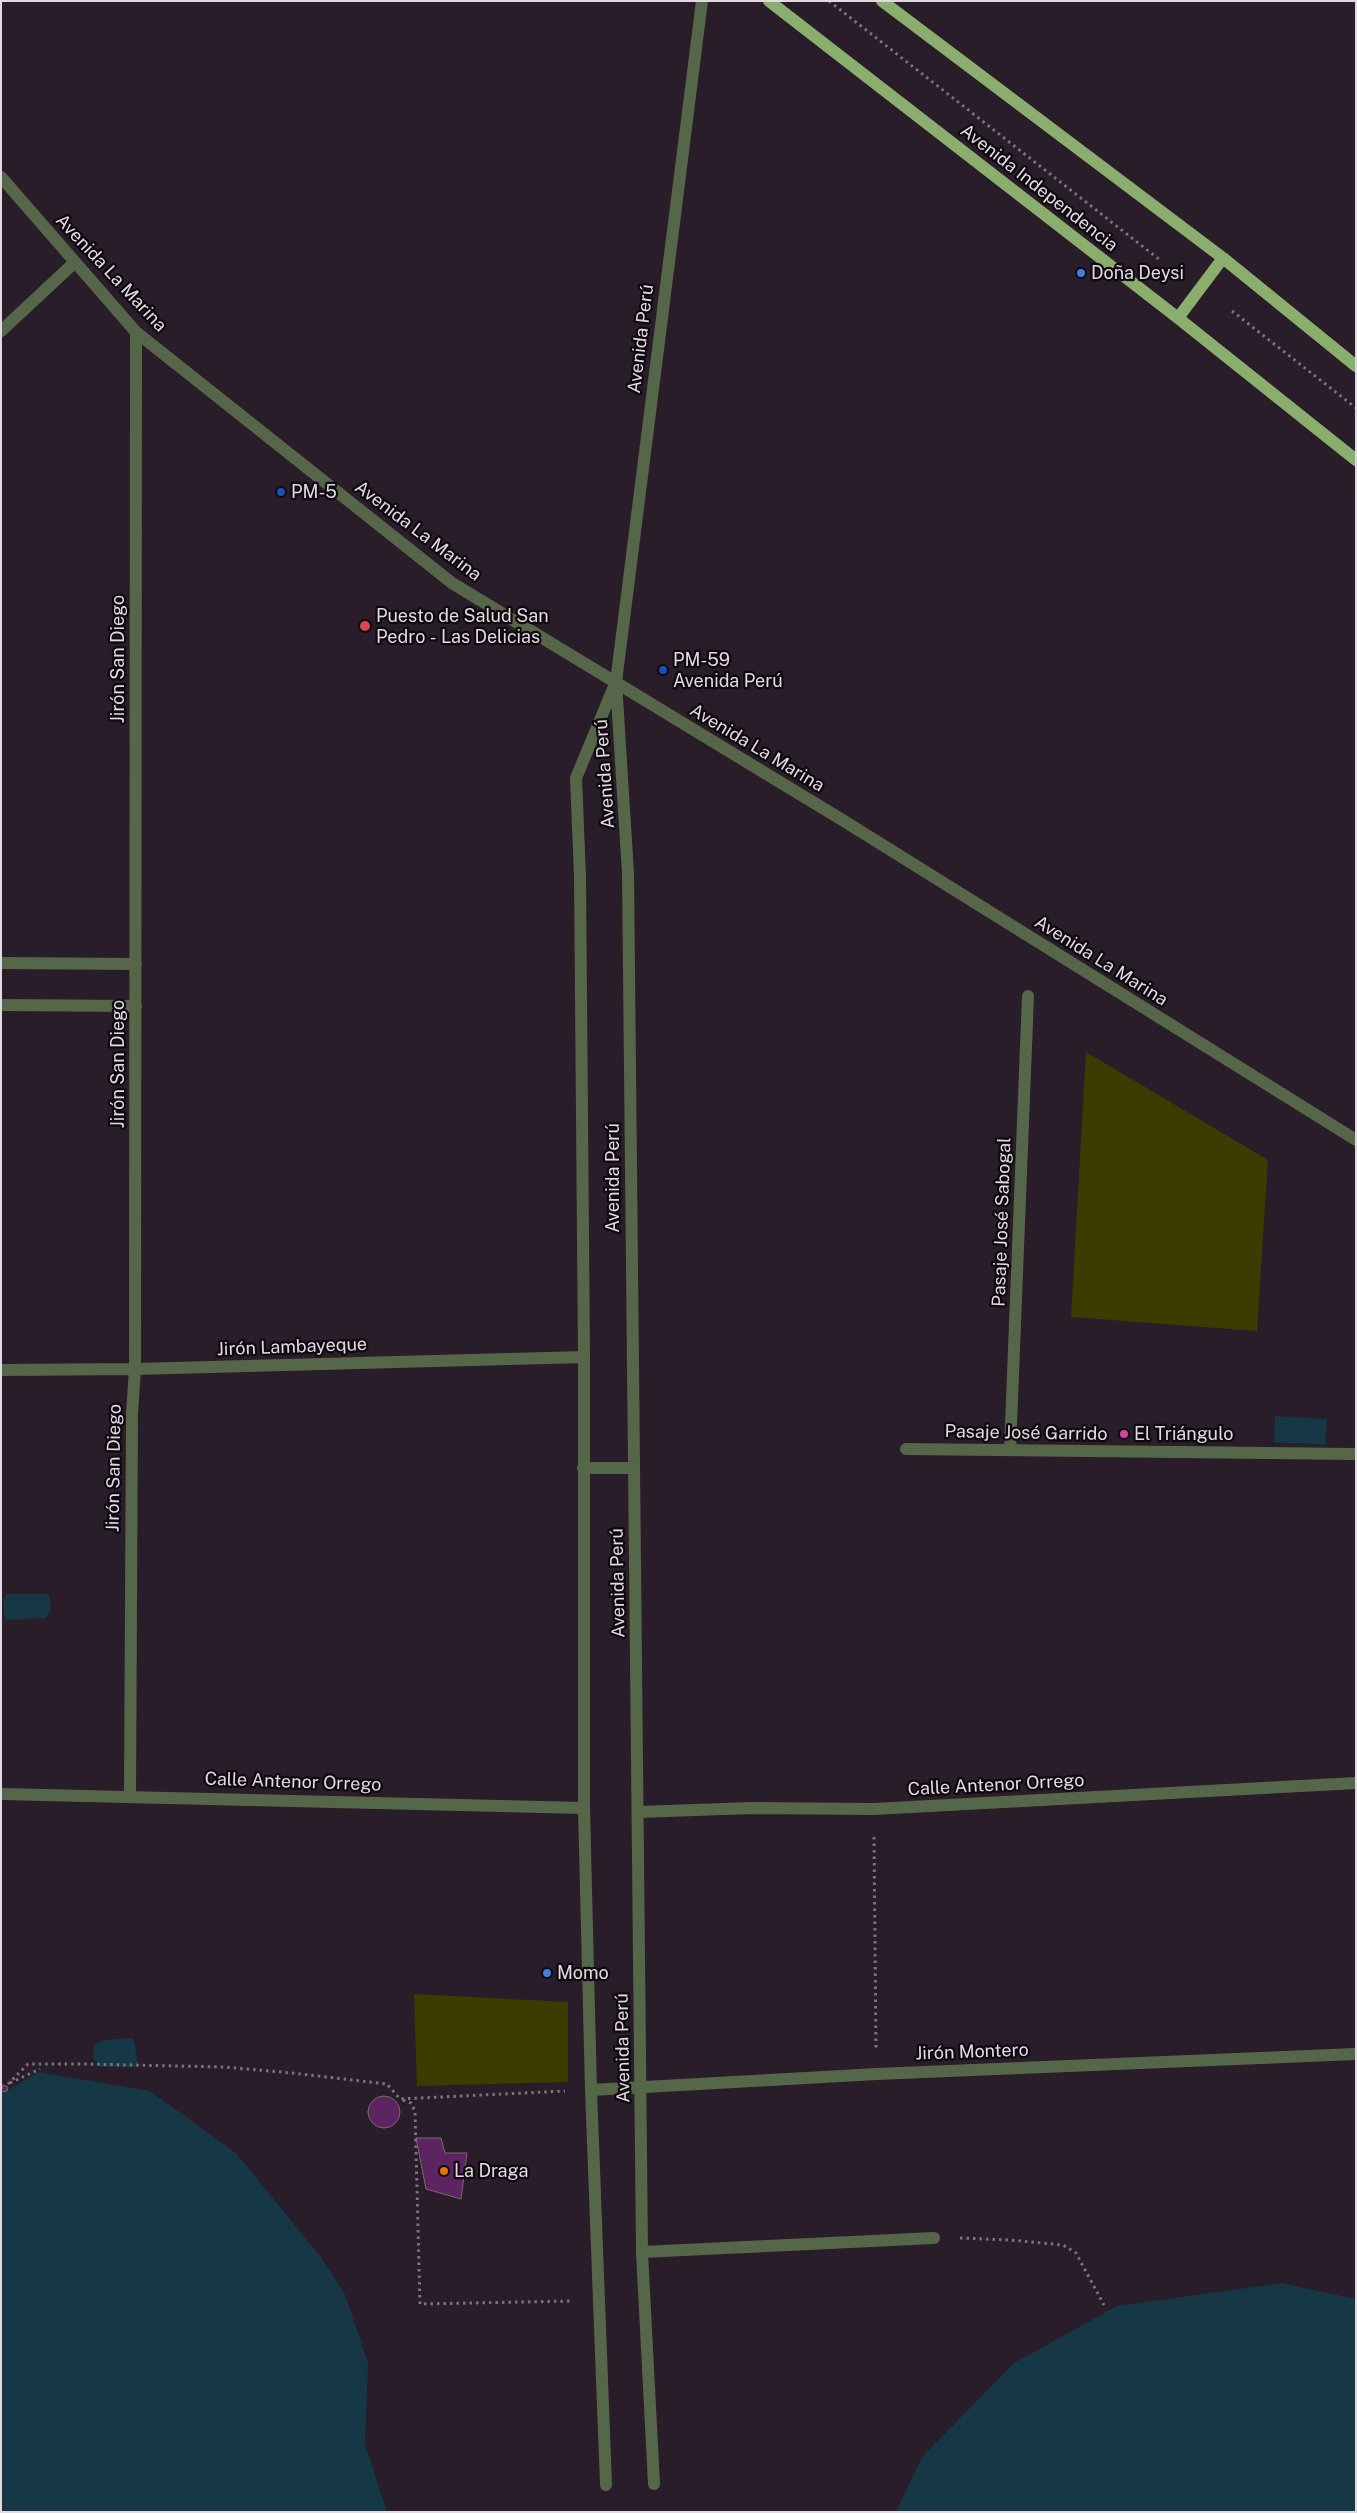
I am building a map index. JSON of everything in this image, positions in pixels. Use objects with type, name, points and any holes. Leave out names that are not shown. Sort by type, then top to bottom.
[{"type":"main road","name":"Avenida Independencia","points":[[769,1],[1178,318],[1356,460]]},
{"type":"main road","points":[[882,1],[1223,258],[1356,366]]},
{"type":"main road","points":[[1178,318],[1223,258]]},
{"type":"street","name":"Avenida Perú","points":[[654,2484],[642,2252],[628,873],[616,682],[702,1]]},
{"type":"street","name":"Avenida La Marina","points":[[1,177],[136,332],[452,583],[616,682],[1356,1140]]},
{"type":"street","points":[[1,331],[74,263]]},
{"type":"street","name":"Jirón San Diego","points":[[130,1795],[132,1414],[135,1369],[136,332]]},
{"type":"street","name":"Avenida Perú","points":[[606,2485],[591,2090],[584,1808],[584,1357],[580,876],[576,778],[616,682]]},
{"type":"street","points":[[1,963],[136,964]]},
{"type":"street","name":"Pasaje José Sabogal","points":[[1010,1450],[1028,996]]},
{"type":"street","points":[[1,1005],[136,1006]]},
{"type":"street","name":"Jirón Lambayeque","points":[[1,1370],[135,1369],[584,1357]]},
{"type":"street","name":"Pasaje José Garrido","points":[[906,1448],[1356,1454]]},
{"type":"street","points":[[583,1468],[634,1468]]},
{"type":"street","name":"Calle Antenor Orrego","points":[[638,1812],[752,1808],[874,1809],[1356,1783]]},
{"type":"street","name":"Calle Antenor Orrego","points":[[1,1794],[130,1795],[584,1808]]},
{"type":"street","name":"Jirón Montero","points":[[591,2090],[876,2074],[1356,2054]]},
{"type":"street","points":[[642,2252],[934,2238]]},
{"type":"path","points":[[829,1],[1160,260]]},
{"type":"path","points":[[1232,311],[1356,408]]},
{"type":"path","points":[[874,1809],[876,2074]]},
{"type":"path","points":[[40,2069],[8,2084],[28,2064],[224,2067],[386,2084],[400,2099],[411,2102],[415,2111],[420,2304],[599,2301]]},
{"type":"path","points":[[400,2099],[591,2090]]},
{"type":"path","points":[[934,2238],[1010,2240],[1063,2245],[1076,2253],[1104,2305]]},
{"type":"shaded area","points":[[1086,1052],[1268,1160],[1257,1331],[1071,1317]]},
{"type":"shaded area","points":[[414,1994],[568,2002],[568,2082],[417,2086]]},
{"type":"water","points":[[1275,1416],[1327,1419],[1325,1445],[1274,1442]]},
{"type":"water","points":[[6,1594],[49,1594],[51,1609],[46,1618],[5,1620],[3,1604]]},
{"type":"water","points":[[133,2038],[139,2067],[99,2067],[93,2058],[94,2044],[106,2040]]},
{"type":"water","points":[[39,2072],[150,2091],[236,2153],[320,2256],[345,2294],[368,2363],[365,2444],[387,2512],[1,2512],[1,2094]]},
{"type":"water","points":[[1282,2283],[1356,2299],[1356,2512],[896,2512],[922,2457],[1014,2363],[1117,2306]]},
{"type":"building","points":[[3,2085],[8,2087],[7,2091],[1,2092]]},
{"type":"building","points":[[384,2096],[395,2101],[400,2112],[395,2123],[384,2128],[373,2123],[368,2112],[373,2101]]},
{"type":"building","name":"La Draga","points":[[416,2138],[441,2138],[445,2153],[467,2153],[461,2199],[426,2189]]},
{"type":"place","name":"Doña Deysi","points":[[1081,273]]},
{"type":"place","name":"PM-5","points":[[281,492]]},
{"type":"place","name":"Puesto de Salud San Pedro - Las Delicias","points":[[365,626]]},
{"type":"place","name":"PM-59 Avenida Perú","points":[[663,670]]},
{"type":"place","name":"El Triángulo","points":[[1124,1434]]},
{"type":"place","name":"Momo","points":[[547,1973]]},
{"type":"place","name":"La Draga","points":[[444,2171]]}]
